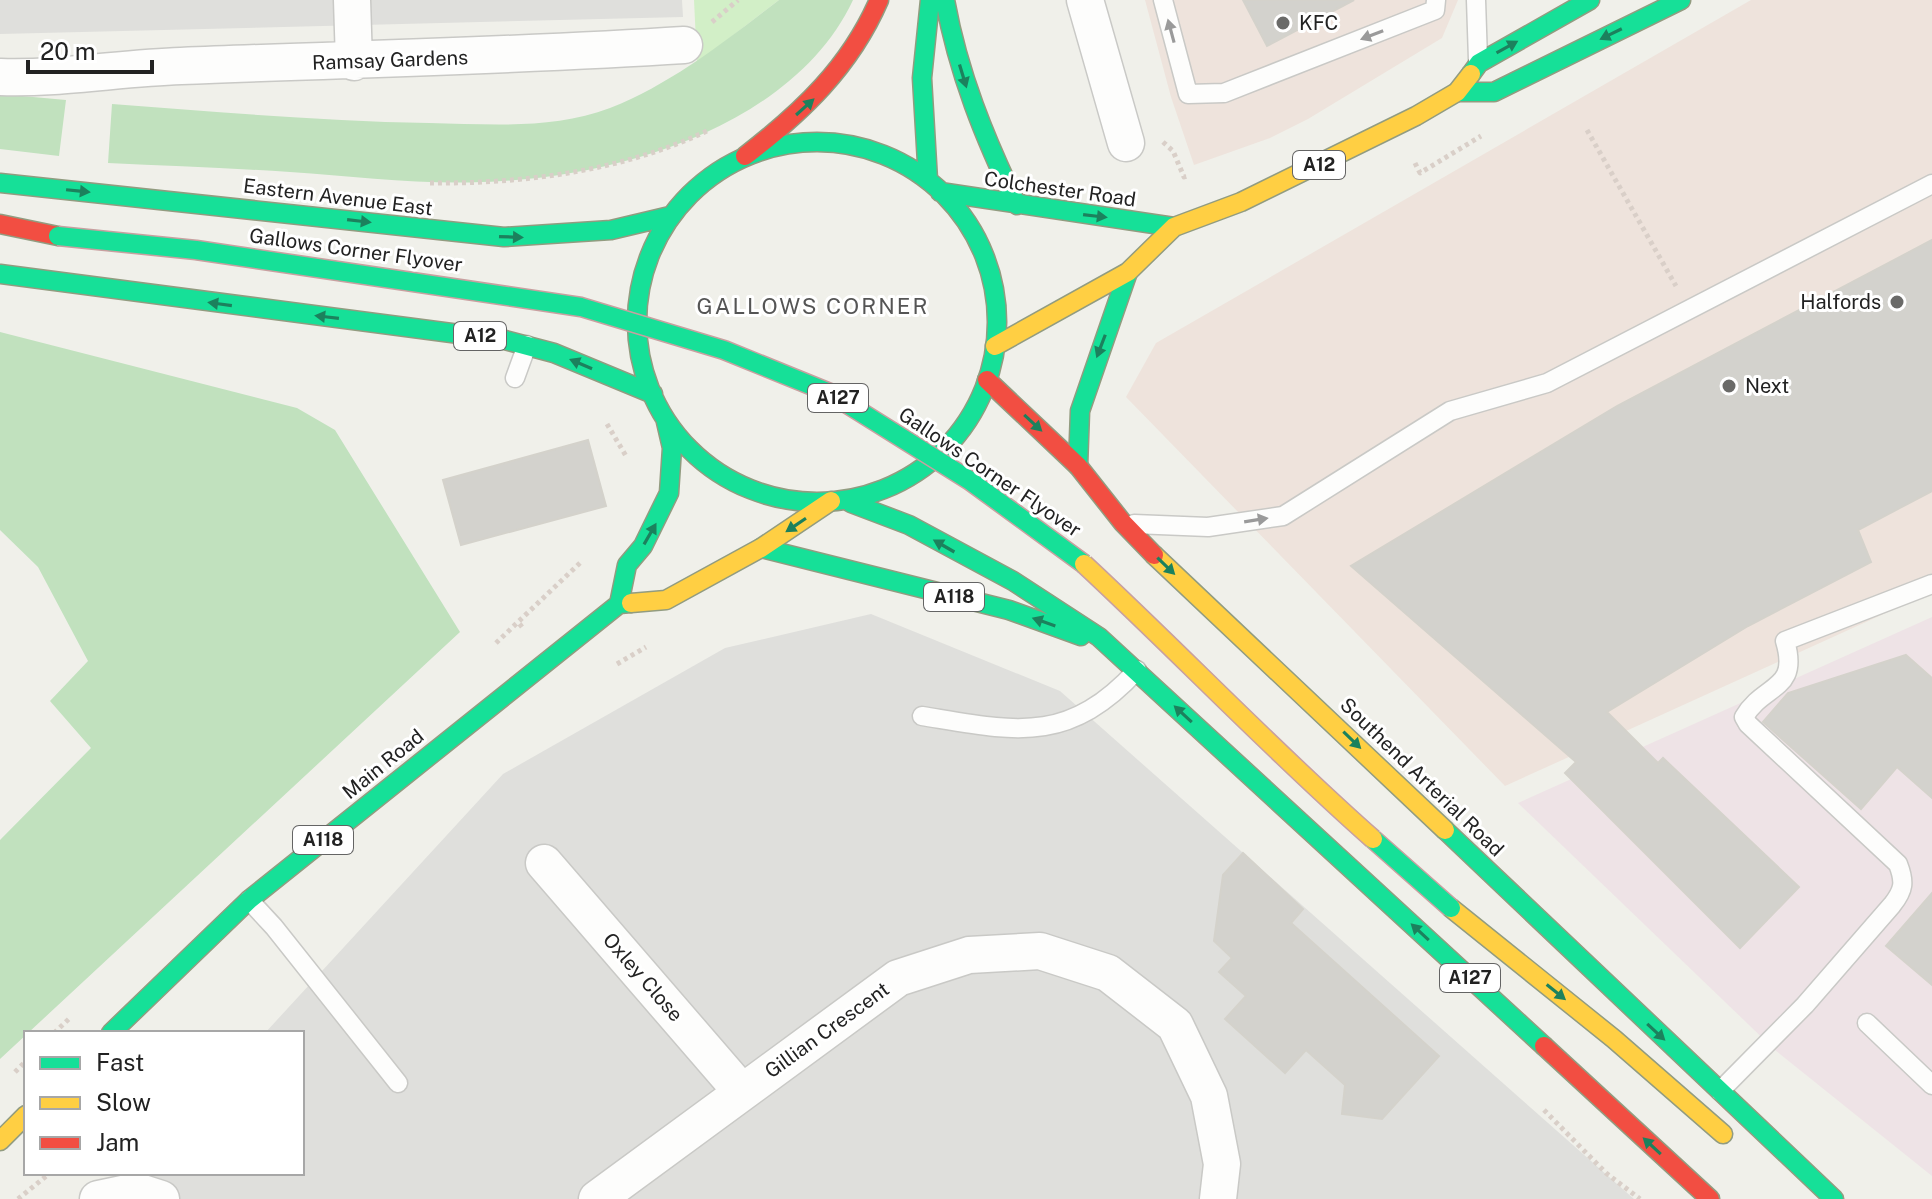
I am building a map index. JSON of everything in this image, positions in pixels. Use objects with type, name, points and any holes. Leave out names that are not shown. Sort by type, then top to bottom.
[{"type":"main road","points":[[831,501],[761,548],[666,600],[619,604],[627,565],[643,546],[669,493],[672,448],[666,422],[643,373],[636,319],[645,265],[670,216],[703,181],[745,156],[836,77],[857,47],[879,0]]},
{"type":"main road","points":[[930,0],[922,78],[934,186]]},
{"type":"main road","points":[[945,0],[964,81],[988,144],[1017,205]]},
{"type":"main road","name":"Colchester Road","points":[[995,346],[1128,272],[1174,227],[1241,202],[1363,144],[1457,92],[1479,63],[1590,0]]},
{"type":"main road","name":"Colchester Road","points":[[1457,92],[1494,92],[1681,0]]},
{"type":"main road","points":[[666,422],[691,452],[721,475],[755,492],[793,501],[851,503],[898,482],[927,464],[952,440],[973,412],[987,380],[995,346],[996,309],[990,272],[976,238],[934,186],[887,156],[839,143],[791,144],[745,156]]},
{"type":"main road","name":"Eastern Avenue East","points":[[0,183],[504,237],[611,230],[670,216]]},
{"type":"main road","name":"Colchester Road","points":[[934,186],[1017,205],[1174,227]]},
{"type":"main road","name":"A127","points":[[0,224],[58,236]]},
{"type":"main road","name":"A127","points":[[0,235],[58,236]]},
{"type":"main road","name":"Gallows Corner Flyover","points":[[58,236],[196,250],[581,307],[724,350],[830,393],[969,480],[1073,554],[1169,643],[1285,761],[1451,908]]},
{"type":"main road","points":[[1078,466],[1080,411],[1128,272]]},
{"type":"main road","name":"A12","points":[[0,274],[467,334],[527,345],[653,394]]},
{"type":"main road","name":"Southend Arterial Road","points":[[987,380],[1078,466],[1123,523],[1834,1199]]},
{"type":"main road","name":"A127","points":[[851,503],[909,525],[1045,599],[1099,637],[1710,1199]]},
{"type":"main road","name":"A118","points":[[761,548],[1021,614],[1080,635],[1137,670]]},
{"type":"main road","name":"Main Road","points":[[113,1031],[249,900],[619,604]]},
{"type":"main road","name":"A127","points":[[1451,908],[1550,1013]]},
{"type":"main road","name":"A127","points":[[1451,908],[1614,1039],[1732,1141]]},
{"type":"main road","points":[[1638,1106],[1725,1199]]},
{"type":"main road","points":[[0,1141],[24,1117]]},
{"type":"main road","points":[[1795,1186],[1823,1199]]},
{"type":"street","points":[[352,0],[354,62]]},
{"type":"street","points":[[1085,0],[1126,143]]},
{"type":"street","name":"Ramsay Gardens","points":[[0,77],[43,78],[178,66],[354,62],[684,45]]},
{"type":"street","name":"Oxley Close","points":[[544,863],[741,1091]]},
{"type":"street","name":"Gillian Crescent","points":[[597,1199],[898,978],[969,955],[1040,951],[1108,973],[1175,1025],[1209,1096],[1222,1164],[1218,1199]]},
{"type":"street","points":[[98,1199],[136,1191],[161,1199]]},
{"type":"lane","points":[[1163,0],[1188,94],[1224,93],[1435,10],[1436,0]]},
{"type":"lane","points":[[1476,0],[1479,63]]},
{"type":"lane","points":[[1546,5],[1567,14]]},
{"type":"lane","points":[[1123,523],[1208,527],[1283,516],[1450,411],[1547,383],[1932,184]]},
{"type":"lane","points":[[515,378],[527,345]]},
{"type":"lane","points":[[1720,1091],[1805,1005],[1873,927],[1903,892],[1904,879],[1898,864],[1744,717],[1749,708],[1785,679],[1790,667],[1785,641],[1932,584]]},
{"type":"lane","points":[[922,716],[1007,730],[1047,727],[1073,718],[1115,694],[1137,670]]},
{"type":"lane","points":[[249,900],[398,1083]]},
{"type":"lane","points":[[1867,1023],[1932,1085]]},
{"type":"path","points":[[423,183],[505,181],[553,175],[650,152],[720,125]]},
{"type":"path","points":[[1587,130],[1689,309]]},
{"type":"path","points":[[1126,143],[1158,140],[1166,143],[1184,177],[1195,173]]},
{"type":"path","points":[[600,417],[620,441],[630,468]]},
{"type":"path","points":[[522,627],[518,622],[585,558]]},
{"type":"path","points":[[615,665],[656,642]]},
{"type":"path","points":[[18,1199],[48,1175]]},
{"type":"shaded area","points":[[0,0],[682,0],[683,17],[0,34]]},
{"type":"shaded area","points":[[1145,0],[1458,0],[1442,38],[1308,119],[1270,138],[1194,165],[1171,97]]},
{"type":"shaded area","points":[[1751,0],[1932,0],[1932,592],[1505,786],[1126,397],[1156,343]]},
{"type":"shaded area","points":[[871,614],[1060,691],[1634,1199],[113,1199],[135,1175],[304,1175],[304,1031],[267,1031],[503,774],[725,648]]},
{"type":"shaded area","points":[[1932,617],[1932,1176],[1775,1050],[1518,803]]},
{"type":"green space","points":[[694,0],[779,0],[697,63]]},
{"type":"green space","points":[[779,0],[853,0],[827,43],[792,79],[750,109],[703,134],[653,153],[602,167],[502,181],[449,182],[108,163],[112,104],[310,118],[474,124],[543,123],[588,115],[633,98],[677,74]]},
{"type":"green space","points":[[0,94],[66,100],[59,156],[0,149]]},
{"type":"green space","points":[[0,332],[297,408],[335,430],[460,632],[30,1031],[24,1031],[24,1037],[0,1059],[0,840],[91,748],[50,701],[88,661],[38,567],[0,530]]},
{"type":"building","name":"KFC","points":[[1243,0],[1354,0],[1267,46]]},
{"type":"building","points":[[1932,240],[1932,491],[1858,530],[1871,562],[1748,626],[1607,712],[1658,763],[1663,758],[1799,887],[1740,948],[1565,773],[1576,762],[1351,566],[1617,406]]},
{"type":"building","points":[[588,440],[606,506],[461,545],[443,480]]},
{"type":"building","points":[[1906,655],[1932,678],[1932,798],[1897,767],[1861,809],[1763,722],[1788,693]]},
{"type":"building","points":[[1243,853],[1303,909],[1291,923],[1439,1056],[1382,1119],[1342,1114],[1345,1085],[1306,1050],[1285,1073],[1225,1019],[1246,996],[1219,972],[1232,958],[1214,941],[1223,875]]},
{"type":"building","points":[[1932,893],[1932,985],[1886,946]]},
{"type":"traffic: fast","points":[[928,180],[922,78],[930,0]]},
{"type":"traffic: fast","points":[[945,0],[957,54],[974,105],[1017,205]]},
{"type":"traffic: fast","points":[[1471,74],[1479,63],[1590,0]]},
{"type":"traffic: fast","points":[[1457,92],[1494,92],[1681,0]]},
{"type":"traffic: fast","points":[[817,142],[852,146],[886,156],[917,173],[944,195],[966,222],[983,253],[993,287],[997,322],[993,357],[983,391],[966,422],[944,449],[917,471],[886,488],[852,498],[817,502],[782,498],[748,488],[717,471],[690,449],[668,422],[651,391],[641,357],[637,322],[641,287],[651,253],[668,222],[690,195],[717,173],[748,156],[782,146],[817,142]]},
{"type":"traffic: fast","points":[[0,183],[504,237],[611,230],[670,216]]},
{"type":"traffic: fast","points":[[940,192],[1174,227]]},
{"type":"traffic: fast","points":[[58,236],[196,250],[581,307],[724,350],[830,393],[969,480],[1084,564]]},
{"type":"traffic: fast","points":[[1078,466],[1080,411],[1128,272]]},
{"type":"traffic: fast","points":[[0,274],[505,340],[554,353],[653,394]]},
{"type":"traffic: fast","points":[[619,604],[627,565],[643,546],[669,493],[672,448],[666,422]]},
{"type":"traffic: fast","points":[[851,503],[909,525],[1013,581],[1099,637],[1544,1046]]},
{"type":"traffic: fast","points":[[761,548],[1009,610],[1081,636]]},
{"type":"traffic: fast","points":[[113,1031],[249,900],[619,604],[631,603]]},
{"type":"traffic: fast","points":[[1445,830],[1834,1199]]},
{"type":"traffic: fast","points":[[1373,839],[1451,908]]},
{"type":"traffic: slow","points":[[995,346],[1128,272],[1174,227],[1241,202],[1416,116],[1457,92],[1471,74]]},
{"type":"traffic: slow","points":[[631,603],[666,600],[761,548],[831,501]]},
{"type":"traffic: slow","points":[[1154,555],[1445,830]]},
{"type":"traffic: slow","points":[[1084,564],[1299,772],[1373,839]]},
{"type":"traffic: slow","points":[[1451,908],[1614,1039],[1723,1134]]},
{"type":"traffic: slow","points":[[0,1141],[24,1117]]},
{"type":"traffic: jam","points":[[745,156],[822,87],[854,46],[879,0]]},
{"type":"traffic: jam","points":[[0,224],[58,236]]},
{"type":"traffic: jam","points":[[987,380],[1078,466],[1123,523],[1154,555]]},
{"type":"traffic: jam","points":[[1544,1046],[1710,1199]]},
{"type":"place","name":"KFC","points":[[1283,23]]},
{"type":"place","name":"Halfords","points":[[1897,302]]},
{"type":"place","name":"Next","points":[[1729,386]]},
{"type":"district","name":"GALLOWS CORNER","points":[[813,306]]}]
